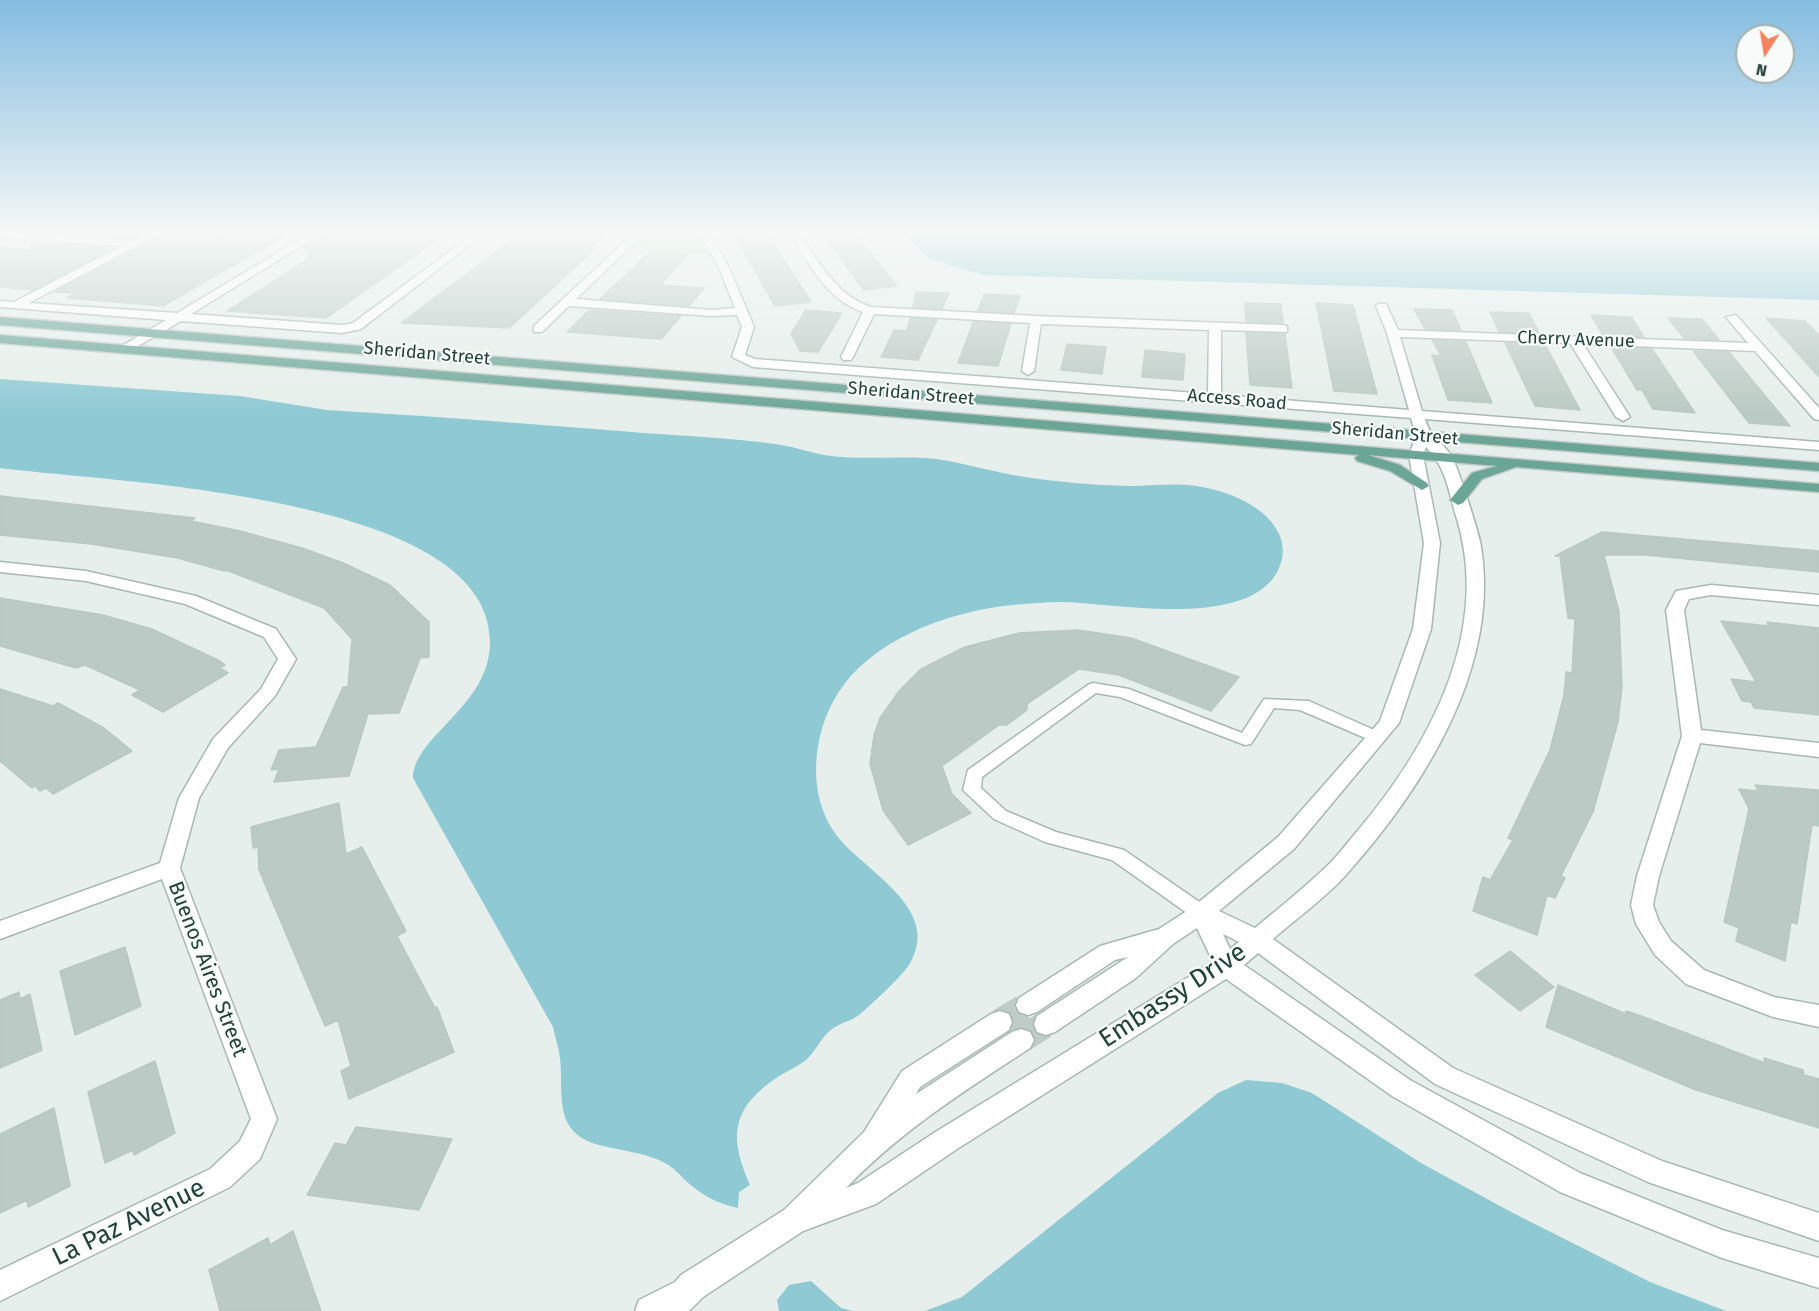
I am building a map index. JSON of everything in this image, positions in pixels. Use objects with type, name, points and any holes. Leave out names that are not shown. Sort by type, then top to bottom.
[{"type":"main road","name":"Sheridan Street","points":[[0,321],[1020,403],[1420,445],[1819,467]]},
{"type":"main road","name":"Sheridan Street","points":[[0,339],[1320,447],[1420,445],[1445,457],[1819,488]]},
{"type":"main road","points":[[1320,447],[1395,468],[1422,486]]},
{"type":"main road","points":[[1458,500],[1477,476],[1521,464]]},
{"type":"street","points":[[16,305],[41,292]]},
{"type":"street","points":[[126,349],[220,292]]},
{"type":"street","points":[[0,304],[342,329],[357,326],[402,292]]},
{"type":"street","points":[[538,328],[577,292]]},
{"type":"street","points":[[566,302],[712,313],[742,311],[734,292]]},
{"type":"street","points":[[836,292],[851,304],[870,310],[1036,320],[1283,329]]},
{"type":"street","name":"Embassy Drive","points":[[1046,1024],[1128,971],[1165,937],[1201,913],[1286,843],[1389,723],[1422,629],[1432,543],[1422,486],[1416,415],[1393,333],[1382,306]]},
{"type":"street","points":[[845,364],[870,310]]},
{"type":"street","name":"Access Road","points":[[742,311],[748,327],[738,357],[743,361],[845,364],[1025,378],[1214,398],[1819,446]]},
{"type":"street","points":[[1732,317],[1819,416]]},
{"type":"street","points":[[1020,403],[1036,320]]},
{"type":"street","points":[[1214,398],[1215,328]]},
{"type":"street","name":"Cherry Avenue","points":[[1393,333],[1758,347]]},
{"type":"street","points":[[1574,340],[1623,417]]},
{"type":"street","name":"Embassy Drive","points":[[792,1221],[866,1194],[947,1140],[1227,966],[1336,871],[1398,796],[1436,735],[1470,644],[1476,603],[1472,542],[1445,457]]},
{"type":"street","name":"Buenos Aires Street","points":[[0,567],[86,576],[190,600],[270,633],[287,659],[268,692],[220,744],[189,798],[169,868],[264,1119],[250,1150]]},
{"type":"street","points":[[1819,600],[1711,590],[1682,595],[1675,610],[1692,736],[1648,876],[1642,905],[1648,924],[1663,948],[1695,977],[1773,1008],[1819,1017]]},
{"type":"street","points":[[1692,736],[1819,750]]},
{"type":"street","points":[[3,922],[169,868]]},
{"type":"street","points":[[1201,913],[1257,940],[1444,1076],[1658,1173],[1819,1227]]},
{"type":"street","points":[[1201,913],[1227,966],[1401,1088],[1569,1183],[1722,1244],[1819,1273]]},
{"type":"street","name":"Embassy Drive","points":[[1028,1005],[1108,953],[1165,937]]},
{"type":"street","name":"Embassy Drive","points":[[871,1143],[911,1079],[1000,1022]]},
{"type":"street","name":"Embassy Drive","points":[[650,1311],[691,1288],[792,1221],[871,1143],[930,1099],[1021,1040]]},
{"type":"street","name":"La Paz Avenue","points":[[0,1286],[220,1179],[250,1150]]},
{"type":"street","name":"Embassy Drive","points":[[669,1311],[691,1288]]},
{"type":"lane","points":[[1201,913],[1118,855],[1051,837],[1000,815],[972,790],[975,774],[1093,688],[1123,693],[1245,740],[1270,703],[1303,705],[1377,738]]},
{"type":"water","points":[[1557,292],[1819,292],[1819,300]]},
{"type":"water","points":[[0,379],[240,396],[327,410],[743,440],[838,457],[936,459],[1051,481],[1123,486],[1174,484],[1196,486],[1245,501],[1266,516],[1280,536],[1283,556],[1276,574],[1260,591],[1237,601],[1209,607],[1178,609],[1064,602],[1003,606],[980,610],[934,623],[911,633],[890,644],[852,674],[829,709],[818,745],[816,764],[820,802],[837,836],[881,877],[909,909],[916,926],[917,945],[909,965],[878,998],[859,1015],[832,1029],[806,1060],[772,1081],[748,1104],[741,1115],[737,1140],[743,1169],[750,1185],[739,1192],[738,1208],[704,1195],[674,1169],[657,1159],[599,1145],[584,1139],[567,1122],[563,1110],[559,1050],[553,1027],[413,778],[417,762],[426,748],[466,702],[479,684],[487,664],[490,641],[473,592],[428,554],[362,525],[284,504],[201,490],[0,468]]},
{"type":"water","points":[[1246,1080],[1282,1083],[1312,1093],[1421,1163],[1513,1213],[1650,1282],[1726,1311],[925,1311],[962,1297],[1218,1093]]},
{"type":"water","points":[[811,1281],[841,1308],[853,1311],[779,1311],[777,1300],[789,1285]]},
{"type":"building","points":[[59,292],[187,292],[163,306],[67,298],[76,293]]},
{"type":"building","points":[[256,292],[363,292],[326,318],[227,311]]},
{"type":"building","points":[[442,292],[548,292],[509,328],[401,323]]},
{"type":"building","points":[[607,292],[701,292],[689,306],[600,299]]},
{"type":"building","points":[[767,292],[805,292],[811,302],[775,306]]},
{"type":"building","points":[[916,292],[949,293],[942,309],[913,307]]},
{"type":"building","points":[[984,294],[1020,296],[1014,313],[978,311]]},
{"type":"building","points":[[1245,303],[1281,304],[1283,323],[1246,321]]},
{"type":"building","points":[[1316,303],[1353,305],[1377,394],[1334,391]]},
{"type":"building","points":[[1414,309],[1452,310],[1461,330],[1425,329]]},
{"type":"building","points":[[589,310],[681,316],[661,339],[567,332]]},
{"type":"building","points":[[806,310],[842,313],[818,352],[800,351],[791,334]]},
{"type":"building","points":[[1490,312],[1529,313],[1539,333],[1499,332]]},
{"type":"building","points":[[1591,315],[1631,317],[1644,337],[1603,335]]},
{"type":"building","points":[[910,318],[937,320],[918,360],[881,357],[894,330],[907,331]]},
{"type":"building","points":[[1668,318],[1702,319],[1719,340],[1684,338]]},
{"type":"building","points":[[1766,318],[1805,321],[1819,335],[1819,377]]},
{"type":"building","points":[[973,322],[1011,324],[998,366],[958,363]]},
{"type":"building","points":[[1246,333],[1285,334],[1292,388],[1250,385]]},
{"type":"building","points":[[1432,340],[1466,342],[1492,403],[1448,400],[1432,355],[1441,356]]},
{"type":"building","points":[[1505,343],[1545,344],[1580,410],[1535,406]]},
{"type":"building","points":[[1067,344],[1106,347],[1102,374],[1061,370]]},
{"type":"building","points":[[1611,347],[1652,349],[1695,413],[1653,409],[1642,390],[1637,390]]},
{"type":"building","points":[[1145,350],[1185,354],[1183,380],[1142,377]]},
{"type":"building","points":[[1693,351],[1729,352],[1790,426],[1749,423]]},
{"type":"building","points":[[0,496],[195,518],[191,521],[240,531],[302,548],[343,563],[390,585],[429,622],[429,657],[420,658],[399,713],[368,714],[349,776],[274,782],[279,769],[271,770],[279,750],[316,747],[343,687],[348,687],[352,639],[324,608],[226,570],[178,558],[91,544],[0,535]]},
{"type":"building","points":[[1602,532],[1819,551],[1819,572],[1646,555],[1604,555],[1619,612],[1622,687],[1618,722],[1593,812],[1561,876],[1565,878],[1555,898],[1547,895],[1537,935],[1473,911],[1483,877],[1490,880],[1513,840],[1508,838],[1550,750],[1564,695],[1566,672],[1572,673],[1575,619],[1568,618],[1560,556],[1555,556]]},
{"type":"building","points":[[0,598],[103,615],[152,629],[220,661],[225,665],[220,668],[228,673],[163,712],[132,695],[140,690],[85,665],[76,668],[0,646]]},
{"type":"building","points":[[1721,621],[1769,626],[1767,622],[1819,628],[1819,715],[1754,708],[1751,702],[1742,701],[1731,679],[1756,682]]},
{"type":"building","points":[[1078,630],[1131,638],[1239,677],[1211,711],[1119,675],[1079,669],[1027,704],[1027,710],[1007,725],[999,725],[942,766],[952,794],[971,813],[908,845],[883,810],[870,764],[874,735],[880,718],[899,691],[921,669],[965,647],[1019,633]]},
{"type":"building","points":[[0,689],[53,706],[58,703],[104,728],[132,751],[53,794],[46,788],[40,791],[35,786],[32,788],[0,761]]},
{"type":"building","points":[[1755,785],[1819,790],[1819,826],[1812,825],[1797,924],[1791,922],[1785,961],[1736,941],[1739,928],[1724,922],[1749,809],[1739,789],[1758,791]]},
{"type":"building","points":[[339,803],[346,854],[362,847],[406,931],[397,936],[435,1008],[437,1007],[454,1052],[349,1099],[341,1071],[351,1066],[338,1020],[325,1026],[259,870],[258,847],[253,848],[251,827]]},
{"type":"building","points":[[125,947],[141,1006],[75,1035],[60,971]]},
{"type":"building","points":[[1510,951],[1554,987],[1520,1011],[1475,975]]},
{"type":"building","points":[[1558,985],[1626,1014],[1626,1011],[1641,1016],[1765,1063],[1764,1058],[1803,1070],[1804,1075],[1819,1079],[1819,1128],[1696,1090],[1546,1027]]},
{"type":"building","points":[[19,992],[20,999],[30,994],[42,1050],[0,1068],[0,1000]]},
{"type":"building","points":[[155,1061],[175,1133],[134,1155],[133,1150],[105,1163],[88,1092]]},
{"type":"building","points":[[54,1108],[70,1186],[28,1207],[27,1200],[0,1213],[0,1134]]},
{"type":"building","points":[[356,1127],[452,1139],[419,1210],[307,1195],[335,1143],[346,1145]]},
{"type":"building","points":[[293,1231],[321,1311],[220,1311],[209,1270],[268,1238],[270,1245]]},
{"type":"tunnel","points":[[1000,1022],[1028,1005]]},
{"type":"tunnel","points":[[1021,1040],[1046,1024]]}]
